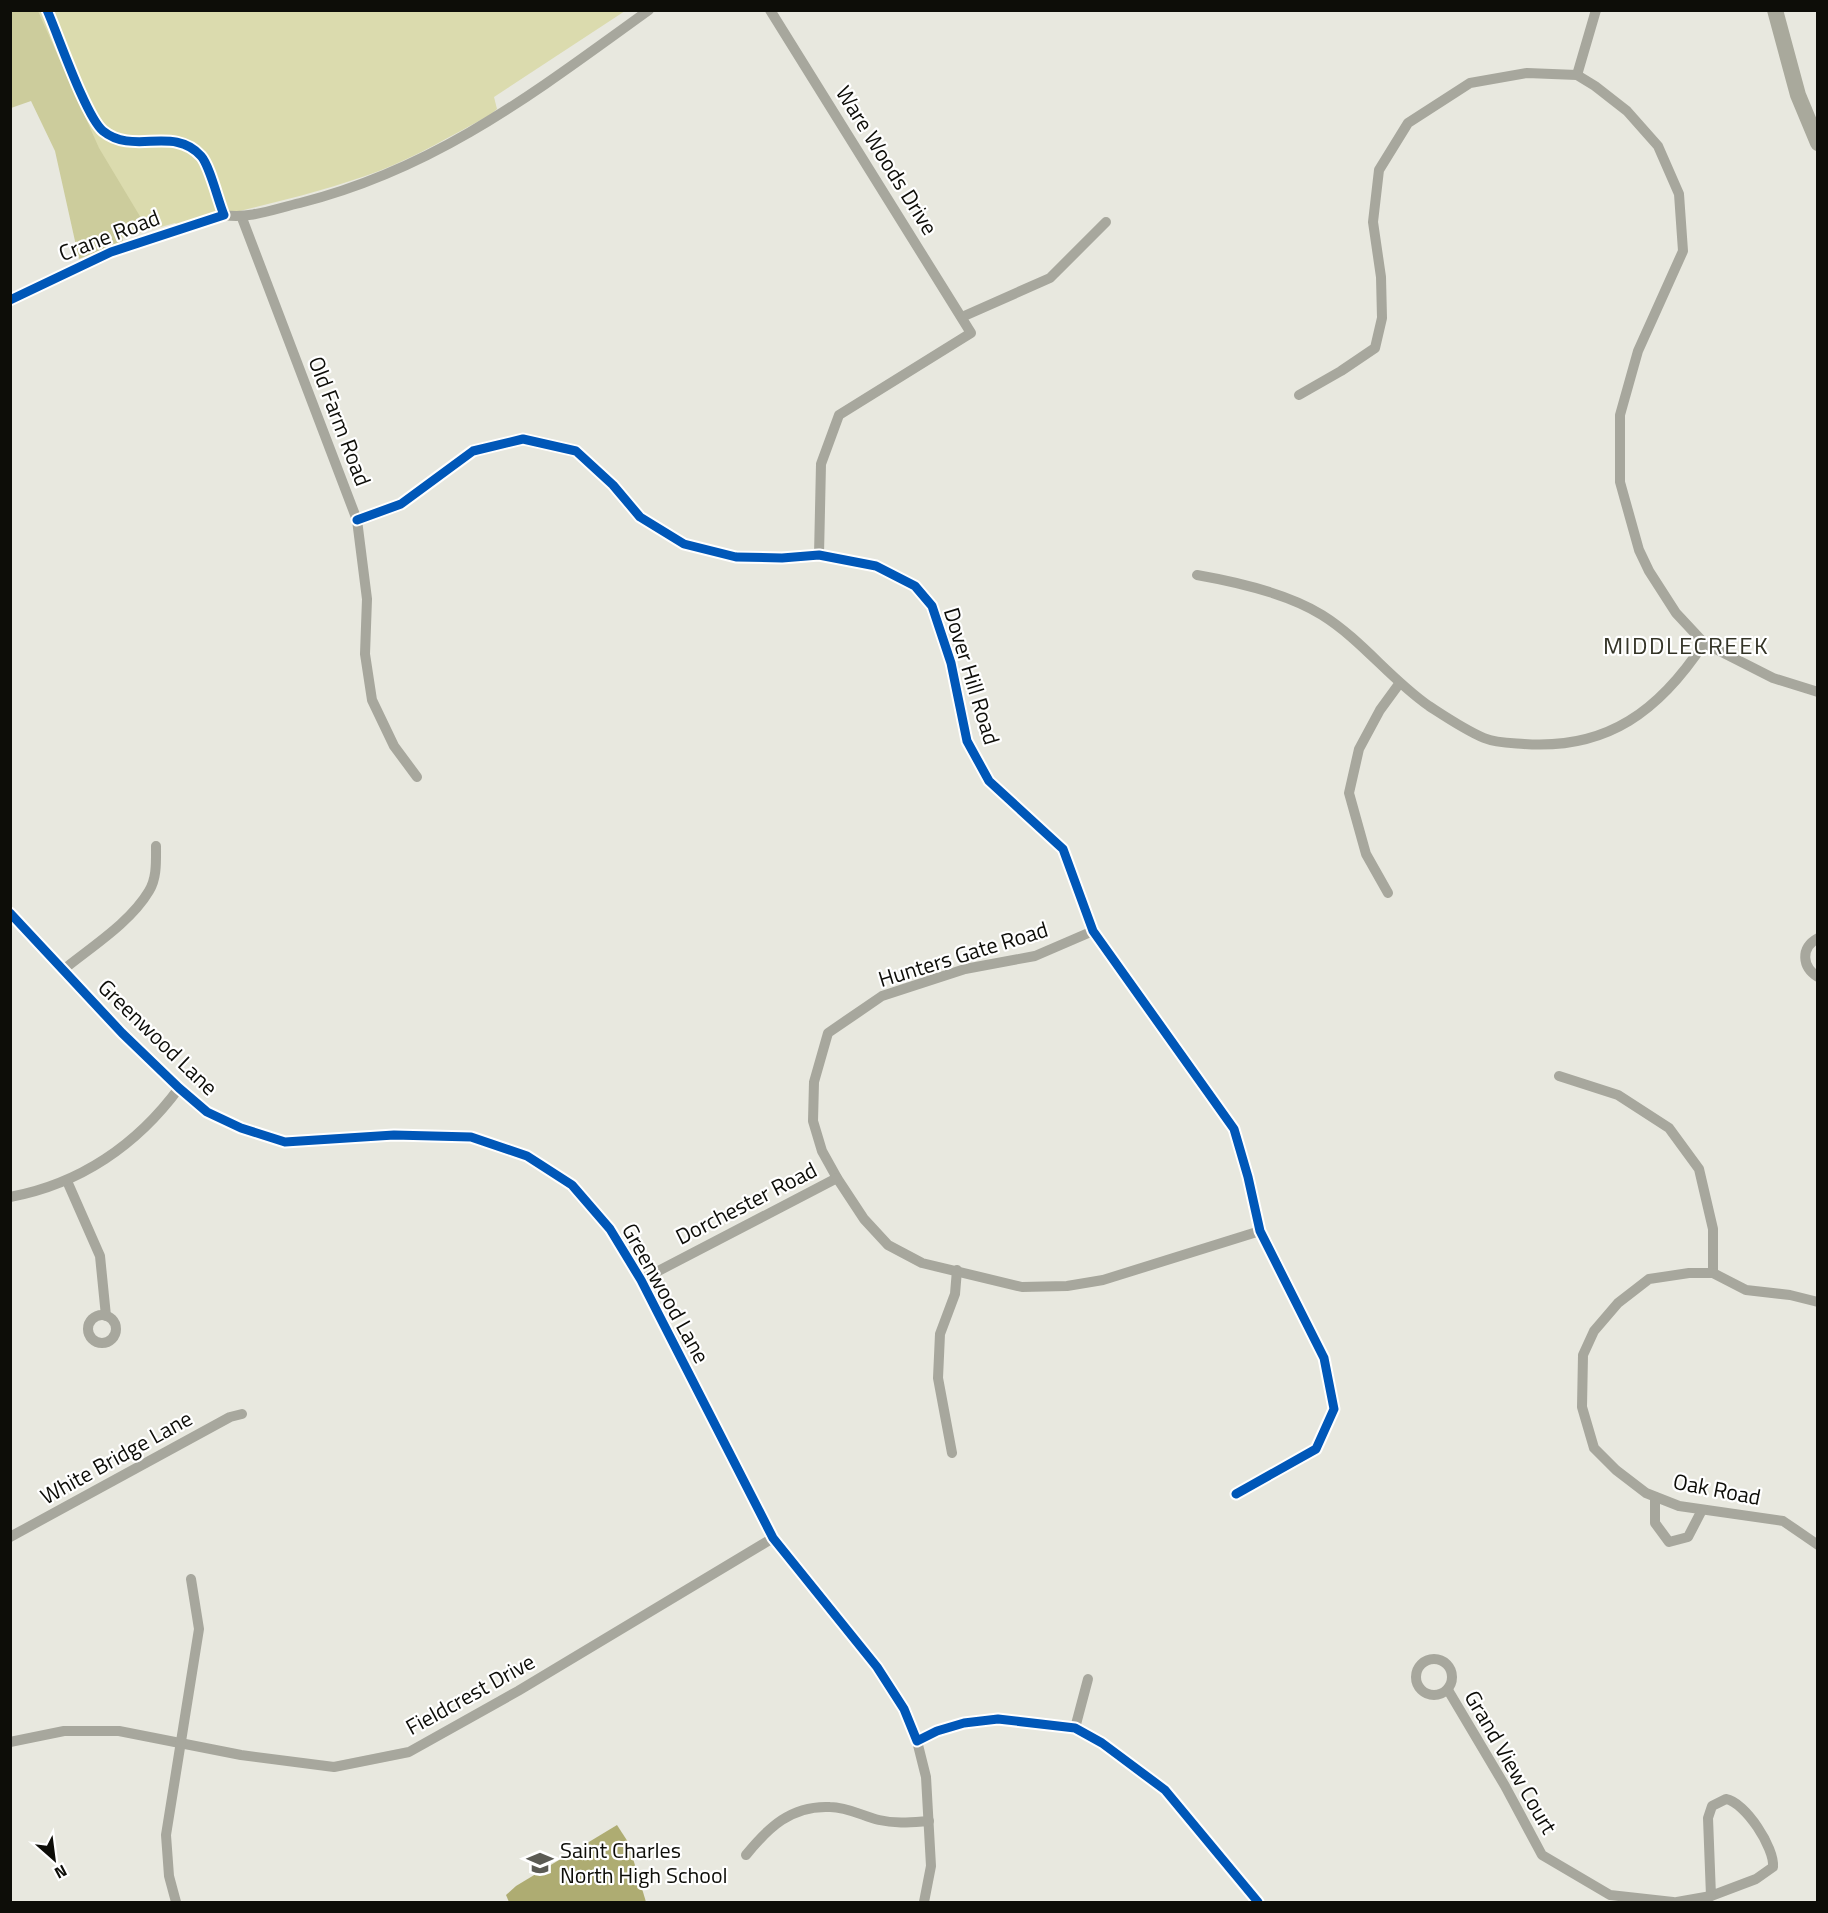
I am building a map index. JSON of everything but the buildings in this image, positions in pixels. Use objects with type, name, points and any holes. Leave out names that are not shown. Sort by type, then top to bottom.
[{"type":"main road","points":[[1775,10],[1798,95],[1818,143]]},
{"type":"street","name":"Crane Road","points":[[10,300],[111,252],[224,215],[242,218],[329,195],[412,164],[509,111],[649,10]]},
{"type":"street","name":"Ware Woods Drive","points":[[770,10],[971,331],[970,334],[839,415],[821,464],[819,555]]},
{"type":"street","points":[[1577,75],[1596,10]]},
{"type":"street","points":[[1299,395],[1375,348],[1382,318],[1381,277],[1373,222],[1379,170],[1408,123],[1470,83],[1527,73],[1577,75],[1627,111],[1658,146],[1679,194],[1683,251],[1638,351],[1620,415],[1620,482],[1632,529],[1649,571],[1676,613],[1704,643],[1773,678],[1818,692]]},
{"type":"street","name":"Old Farm Road","points":[[242,218],[357,520],[367,600],[365,654],[372,700],[394,746],[417,777]]},
{"type":"street","points":[[962,317],[1050,278],[1106,222]]},
{"type":"street","name":"Dover Hill Road","points":[[357,520],[401,504],[473,451],[523,439],[576,451],[613,485],[640,516],[684,544],[703,551],[736,557],[782,558],[819,555],[876,566],[896,574],[915,586],[932,606],[951,663],[967,741],[989,781],[1063,849],[1093,931],[1234,1129],[1248,1177],[1260,1232],[1324,1358],[1334,1409],[1316,1449],[1236,1494]]},
{"type":"street","points":[[1197,575],[1241,583],[1319,613],[1352,635],[1400,684],[1430,706],[1486,739],[1546,745],[1574,742],[1615,729],[1638,718],[1688,667],[1704,643]]},
{"type":"street","points":[[1388,893],[1366,854],[1349,793],[1359,749],[1380,710],[1400,684]]},
{"type":"street","points":[[63,970],[129,915],[149,891],[157,869],[156,846]]},
{"type":"street","name":"Greenwood Lane","points":[[10,913],[122,1033],[207,1112],[242,1128],[285,1142],[394,1135],[471,1137],[527,1156],[572,1185],[610,1229],[641,1280],[773,1538],[877,1667],[904,1708],[917,1742],[926,1777],[931,1866],[924,1902]]},
{"type":"street","name":"Hunters Gate Road","points":[[1093,931],[1035,956],[965,969],[882,996],[828,1033],[814,1082],[813,1121],[822,1151],[864,1219],[888,1245],[922,1263],[1022,1287],[1068,1286],[1103,1280],[1260,1232]]},
{"type":"street","points":[[1818,938],[1807,946],[1805,961],[1807,968],[1818,977]]},
{"type":"street","points":[[1559,1077],[1618,1095],[1669,1128],[1699,1169],[1713,1229],[1713,1273]]},
{"type":"street","points":[[10,1197],[67,1181],[123,1148],[158,1116],[179,1088]]},
{"type":"street","name":"Dorchester Road","points":[[641,1280],[837,1178]]},
{"type":"street","points":[[67,1181],[100,1256],[106,1316]]},
{"type":"street","points":[[952,1453],[938,1378],[940,1334],[955,1294],[957,1270]]},
{"type":"street","name":"Oak Road","points":[[1818,1302],[1790,1295],[1746,1290],[1713,1273],[1689,1273],[1649,1279],[1618,1303],[1594,1331],[1583,1355],[1582,1407],[1594,1448],[1616,1470],[1656,1497],[1679,1506],[1783,1521],[1818,1545]]},
{"type":"street","name":"White Bridge Lane","points":[[10,1537],[230,1417],[242,1414]]},
{"type":"street","points":[[1656,1497],[1655,1523],[1669,1542],[1688,1537],[1702,1510]]},
{"type":"street","name":"Fieldcrest Drive","points":[[10,1742],[64,1731],[119,1731],[180,1741],[241,1755],[334,1767],[409,1752],[518,1691],[773,1538]]},
{"type":"street","points":[[176,1902],[169,1876],[166,1835],[199,1629],[191,1579]]},
{"type":"street","points":[[1075,1728],[1088,1679]]},
{"type":"street","name":"Grand View Court","points":[[1448,1690],[1505,1786],[1542,1856],[1608,1899],[1675,1902],[1711,1896],[1756,1879],[1773,1867],[1772,1856],[1766,1843],[1744,1810],[1732,1800],[1721,1800],[1709,1812],[1711,1896]]},
{"type":"street","points":[[917,1742],[937,1731],[963,1723],[998,1719],[1075,1728],[1102,1743],[1165,1790],[1258,1902]]},
{"type":"street","points":[[746,1855],[768,1828],[789,1815],[811,1808],[831,1806],[879,1820],[902,1823],[930,1821]]},
{"type":"green space","points":[[10,11],[38,11],[99,148],[141,218],[120,228],[123,241],[79,259],[55,151],[31,101],[11,108]]},
{"type":"green space","points":[[17,11],[625,11],[494,97],[497,109],[490,115],[422,152],[355,180],[179,226],[175,223],[118,239]]},
{"type":"shaded area","points":[[617,1825],[628,1842],[646,1902],[509,1902],[506,1895],[516,1886]]},
{"type":"cycle path","points":[[10,300],[111,252],[224,215],[211,175],[201,156],[190,147],[166,141],[140,142],[115,138],[103,131],[96,123],[81,93],[47,10]]},
{"type":"cycle path","points":[[357,520],[401,504],[473,451],[523,439],[576,451],[613,485],[640,517],[684,544],[736,557],[782,558],[819,555],[876,566],[915,586],[932,606],[951,663],[967,741],[989,781],[1063,849],[1093,931],[1234,1129],[1260,1231],[1324,1358],[1334,1409],[1316,1449],[1236,1494]]},
{"type":"cycle path","points":[[10,913],[122,1033],[207,1112],[241,1128],[285,1142],[394,1135],[471,1137],[527,1156],[572,1185],[610,1229],[641,1280],[773,1538],[877,1667],[904,1709],[917,1741],[937,1731],[964,1723],[998,1719],[1075,1728],[1102,1743],[1165,1790],[1258,1902]]},
{"type":"place","name":"Saint Charles North High School","points":[[540,1863]]},
{"type":"district","name":"MIDDLECREEK","points":[[1686,646]]}]
